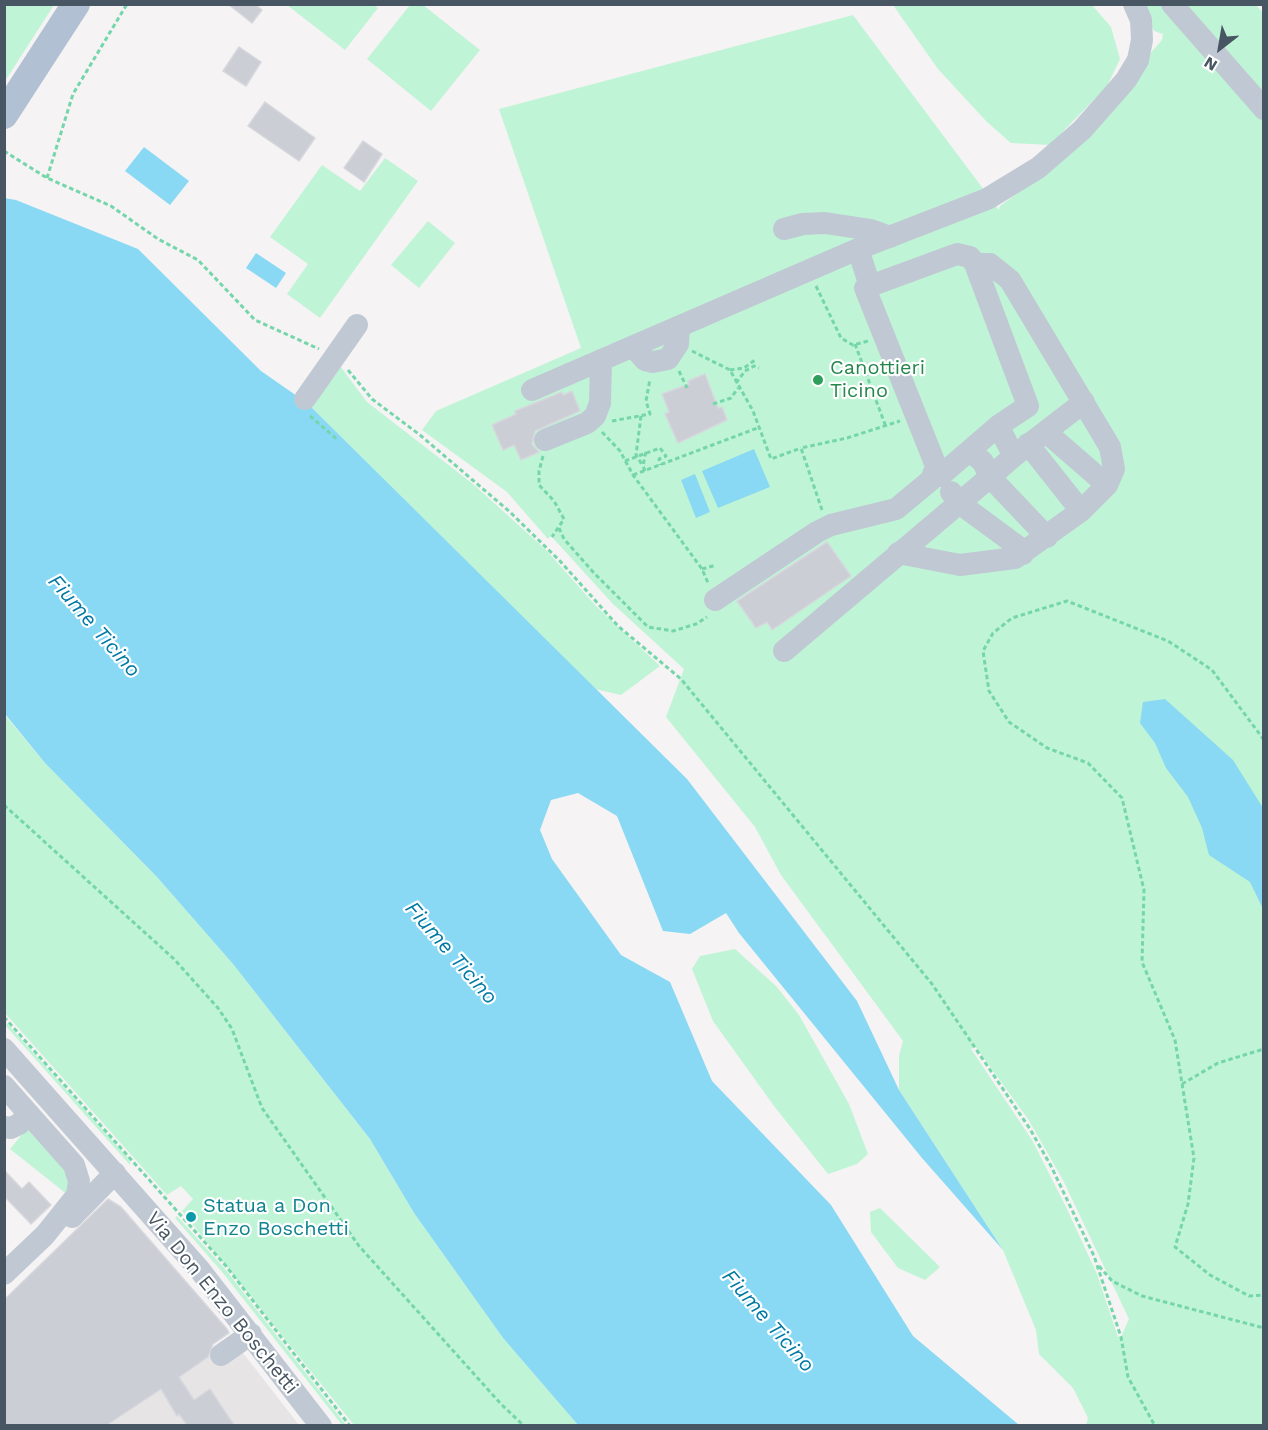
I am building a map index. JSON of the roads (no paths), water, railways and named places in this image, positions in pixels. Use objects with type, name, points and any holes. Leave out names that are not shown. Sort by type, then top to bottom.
[{"type":"main road","points":[[7,111],[76,4]]},
{"type":"street","points":[[532,390],[633,346],[679,335],[809,270],[987,199],[1038,168],[1082,129],[1120,88],[1138,60],[1142,30],[1134,4]]},
{"type":"street","points":[[1172,4],[1263,109]]},
{"type":"street","points":[[784,229],[803,224],[825,223],[872,230],[890,237]]},
{"type":"street","points":[[858,249],[884,335],[938,472],[959,503],[1016,545],[1023,554]]},
{"type":"street","points":[[715,600],[828,527],[896,509],[938,472],[970,451],[999,426],[1028,406],[975,264],[970,257],[957,254],[868,287]]},
{"type":"street","points":[[898,553],[960,565],[1015,558],[1081,511],[1107,485],[1114,469],[1114,458],[1084,402],[1010,280],[990,264],[975,264]]},
{"type":"street","points":[[304,404],[357,325]]},
{"type":"street","points":[[545,440],[589,422],[598,410],[601,360]]},
{"type":"street","points":[[784,651],[1029,444],[1084,402]]},
{"type":"street","points":[[999,426],[1107,485]]},
{"type":"street","points":[[1029,444],[1081,511]]},
{"type":"street","points":[[970,451],[983,462],[990,477],[1047,537]]},
{"type":"street","name":"Via Don Enzo Boschetti","points":[[4,1049],[119,1177],[251,1334],[321,1425]]},
{"type":"street","points":[[4,1086],[74,1165],[79,1181],[77,1195],[45,1235],[4,1274]]},
{"type":"street","points":[[4,1127],[11,1128],[19,1124],[29,1114]]},
{"type":"street","points":[[45,1235],[65,1223],[119,1177]]},
{"type":"street","points":[[221,1355],[251,1334]]},
{"type":"water","points":[[144,147],[189,181],[170,205],[125,171]]},
{"type":"water","name":"Fiume Ticino","points":[[4,198],[16,200],[138,249],[261,371],[307,403],[687,779],[857,1001],[899,1090],[1003,1250],[922,1158],[739,933],[726,913],[690,934],[663,931],[617,816],[578,793],[551,800],[540,830],[552,859],[621,955],[670,982],[712,1081],[831,1205],[913,1336],[1019,1425],[578,1425],[503,1338],[414,1213],[370,1139],[233,964],[157,877],[45,763],[5,714]]},
{"type":"water","points":[[256,253],[286,273],[276,288],[246,268]]},
{"type":"water","points":[[754,449],[770,487],[718,508],[702,471]]},
{"type":"water","points":[[695,474],[710,512],[696,518],[681,480]]},
{"type":"water","points":[[1165,699],[1233,760],[1263,808],[1263,909],[1250,882],[1209,855],[1202,828],[1188,797],[1166,768],[1155,743],[1140,723],[1143,702]]},
{"type":"place","name":"Canottieri Ticino","points":[[818,380]]},
{"type":"place","name":"Statua a Don Enzo Boschetti","points":[[191,1217]]}]
